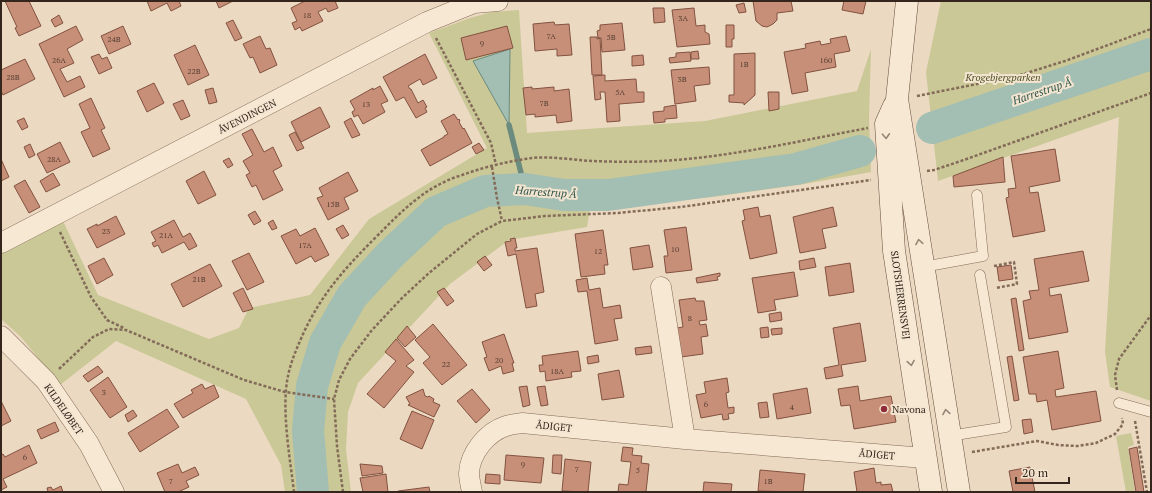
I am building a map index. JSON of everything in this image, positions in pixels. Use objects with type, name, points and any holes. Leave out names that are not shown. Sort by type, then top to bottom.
[{"type":"street","name":"ÅVENDINGEN","points":[[1,243],[427,22],[474,2],[498,1]]},
{"type":"street","name":"SLOTSHERRENSVEJ","points":[[907,1],[897,100],[898,176],[894,251],[931,492]]},
{"type":"street","name":"SLOTSHERRENSVEJ","points":[[897,100],[886,124],[898,176],[923,267],[959,492]]},
{"type":"street","points":[[661,287],[685,439]]},
{"type":"street","name":"KILDELØBET","points":[[1,336],[46,381],[89,444],[114,492]]},
{"type":"street","name":"ÅDIGET","points":[[472,492],[469,473],[472,458],[480,446],[491,434],[506,426],[522,423],[685,439],[925,458]]},
{"type":"lane","points":[[923,267],[983,256],[977,195]]},
{"type":"lane","points":[[951,445],[1006,427],[980,275]]},
{"type":"lane","points":[[1119,402],[1151,412]]},
{"type":"path","points":[[427,22],[491,143],[496,165]]},
{"type":"path","points":[[897,100],[1017,76],[1065,61],[1151,29]]},
{"type":"path","points":[[343,492],[337,446],[334,399],[339,380],[350,358],[372,330],[402,298],[477,234],[502,221],[544,216],[681,207],[934,170],[1151,93]]},
{"type":"path","points":[[294,492],[287,425],[286,392],[288,374],[296,350],[313,313],[331,286],[358,255],[402,211],[427,190],[460,175],[496,165],[532,158],[572,158],[592,161],[660,161],[710,157],[755,150],[886,124]]},
{"type":"path","points":[[492,167],[502,221]]},
{"type":"path","points":[[53,216],[91,297],[107,320],[126,330],[244,380],[292,394],[334,399]]},
{"type":"path","points":[[951,445],[1037,441],[1058,445],[1078,446],[1096,443],[1115,434],[1123,424],[1115,375],[1119,359],[1151,315]]},
{"type":"path","points":[[46,381],[93,337],[109,328],[126,330]]},
{"type":"path","points":[[1133,407],[1147,492]]},
{"type":"green space","name":"Krogebjergparken","points":[[941,1],[1151,1],[1151,401],[1110,387],[1105,352],[1119,117],[938,181],[926,72]]},
{"type":"green space","points":[[519,10],[527,133],[705,121],[857,91],[871,49],[869,119],[871,172],[804,184],[712,197],[590,209],[587,227],[509,240],[450,284],[358,383],[348,412],[346,449],[351,492],[285,492],[281,465],[246,399],[116,341],[60,385],[21,337],[1,319],[1,252],[63,221],[98,295],[209,339],[239,328],[249,308],[310,295],[369,219],[487,148],[429,33],[470,18],[492,12]]},
{"type":"green space","points":[[1131,433],[1134,445],[1128,447],[1135,492],[1126,492],[1116,436]]},
{"type":"shaded area","points":[[510,49],[509,125],[473,61]]},
{"type":"building","points":[[5,1],[29,1],[41,26],[19,36],[15,28],[17,27]]},
{"type":"building","points":[[147,1],[179,1],[181,6],[171,11],[167,3],[151,11]]},
{"type":"building","points":[[216,1],[233,1],[219,8]]},
{"type":"building","points":[[305,1],[335,1],[338,8],[328,12],[326,8],[318,12],[323,21],[302,31],[300,27],[295,30],[292,23],[297,21],[291,8]]},
{"type":"building","points":[[753,1],[791,1],[793,11],[777,13],[777,20],[773,24],[767,27],[762,26],[756,21]]},
{"type":"building","points":[[844,1],[866,1],[863,14],[842,10]]},
{"type":"building","points":[[744,3],[746,12],[739,13],[736,5]]},
{"type":"building","points":[[653,8],[664,8],[665,22],[654,23]]},
{"type":"building","points":[[694,8],[696,26],[705,25],[705,32],[709,34],[710,44],[677,47],[672,10]]},
{"type":"building","points":[[59,15],[63,23],[55,27],[51,20]]},
{"type":"building","points":[[233,20],[242,38],[235,41],[226,23]]},
{"type":"building","points":[[554,22],[555,25],[569,24],[572,55],[557,56],[557,49],[535,51],[533,24]]},
{"type":"building","points":[[622,23],[625,50],[602,52],[601,38],[598,38],[597,31],[600,30],[600,25]]},
{"type":"building","points":[[726,25],[734,25],[734,39],[732,39],[732,47],[726,47]]},
{"type":"building","points":[[76,26],[83,40],[67,49],[74,63],[60,69],[67,82],[80,76],[85,87],[64,97],[39,44]]},
{"type":"building","points":[[123,26],[131,44],[109,54],[101,36]]},
{"type":"building","points":[[507,26],[513,48],[466,60],[461,38]]},
{"type":"building","points":[[260,36],[266,49],[270,48],[277,65],[260,73],[253,57],[250,58],[243,44]]},
{"type":"building","points":[[846,36],[850,51],[834,54],[836,67],[805,73],[808,91],[792,94],[784,52],[806,48],[805,44],[820,41],[821,45],[831,43],[830,39]]},
{"type":"building","points":[[590,37],[597,37],[597,39],[600,38],[602,75],[592,75]]},
{"type":"building","points":[[195,45],[209,75],[188,85],[174,55]]},
{"type":"building","points":[[698,51],[699,59],[691,59],[691,52]]},
{"type":"building","points":[[690,52],[691,61],[670,63],[669,58],[676,57],[676,53]]},
{"type":"building","points":[[755,53],[755,95],[744,105],[744,103],[729,102],[729,95],[734,95],[734,54]]},
{"type":"building","points":[[99,54],[102,59],[107,57],[112,68],[99,74],[91,57]]},
{"type":"building","points":[[425,54],[437,78],[423,85],[420,79],[408,86],[418,103],[423,100],[427,107],[425,108],[427,112],[416,118],[404,97],[396,101],[383,77]]},
{"type":"building","points":[[643,55],[644,65],[632,66],[632,56]]},
{"type":"building","points":[[25,59],[35,79],[3,95],[1,91],[1,70]]},
{"type":"building","points":[[709,67],[710,84],[694,86],[696,101],[675,104],[671,70]]},
{"type":"building","points":[[605,75],[605,81],[636,79],[637,92],[644,92],[644,102],[619,104],[620,121],[607,122],[605,92],[600,92],[601,99],[595,100],[593,76]]},
{"type":"building","points":[[154,83],[164,103],[147,112],[137,91]]},
{"type":"building","points":[[380,86],[388,101],[381,104],[385,112],[363,124],[358,115],[354,117],[352,112],[355,110],[350,101],[373,88],[373,90]]},
{"type":"building","points":[[532,87],[532,89],[554,87],[554,91],[569,89],[572,121],[557,123],[556,115],[535,117],[535,114],[526,115],[523,88]]},
{"type":"building","points":[[213,88],[217,102],[209,104],[205,90]]},
{"type":"building","points":[[768,92],[779,92],[779,109],[769,111]]},
{"type":"building","points":[[91,98],[105,128],[101,130],[110,149],[93,157],[81,132],[90,128],[79,104]]},
{"type":"building","points":[[183,100],[190,116],[181,120],[173,104]]},
{"type":"building","points":[[676,105],[677,118],[665,119],[665,122],[654,123],[653,112],[664,111],[664,107]]},
{"type":"building","points":[[320,107],[330,127],[301,142],[291,122]]},
{"type":"building","points":[[454,114],[458,120],[459,119],[459,122],[472,143],[430,166],[421,150],[448,134],[441,121]]},
{"type":"building","points":[[24,118],[28,127],[22,130],[17,121]]},
{"type":"building","points":[[351,118],[360,135],[352,138],[344,122]]},
{"type":"building","points":[[252,129],[264,152],[273,147],[282,166],[273,171],[283,190],[263,200],[256,185],[252,187],[246,175],[250,173],[243,161],[253,155],[242,134]]},
{"type":"building","points":[[295,132],[304,148],[297,151],[289,135]]},
{"type":"building","points":[[60,142],[70,162],[47,173],[37,154]]},
{"type":"building","points":[[479,143],[484,150],[476,154],[472,147]]},
{"type":"building","points":[[30,144],[35,155],[29,158],[24,147]]},
{"type":"building","points":[[1055,149],[1060,181],[1029,187],[1030,193],[1038,192],[1045,231],[1013,237],[1006,198],[1009,197],[1008,189],[1016,188],[1011,156]]},
{"type":"building","points":[[1003,157],[1005,182],[954,187],[953,176]]},
{"type":"building","points":[[229,158],[233,165],[228,168],[223,161]]},
{"type":"building","points":[[1,159],[9,177],[1,181]]},
{"type":"building","points":[[204,171],[216,195],[198,204],[186,181]]},
{"type":"building","points":[[348,172],[358,191],[344,198],[349,209],[328,220],[317,198],[323,196],[319,188]]},
{"type":"building","points":[[53,173],[60,185],[46,192],[40,181]]},
{"type":"building","points":[[25,180],[40,207],[29,213],[14,186]]},
{"type":"building","points":[[758,207],[760,217],[770,215],[777,253],[750,259],[742,221],[745,220],[743,210]]},
{"type":"building","points":[[833,207],[837,226],[822,229],[826,248],[800,253],[793,217]]},
{"type":"building","points":[[255,211],[261,221],[254,225],[248,215]]},
{"type":"building","points":[[116,216],[125,234],[97,248],[87,229],[97,224],[97,226]]},
{"type":"building","points":[[174,220],[183,237],[190,233],[197,246],[189,250],[184,242],[162,253],[158,245],[154,247],[152,243],[156,241],[151,232]]},
{"type":"building","points":[[273,220],[277,228],[272,230],[268,223]]},
{"type":"building","points":[[343,225],[349,235],[342,239],[336,229]]},
{"type":"building","points":[[686,227],[692,270],[666,273],[664,256],[668,256],[664,230]]},
{"type":"building","points":[[315,228],[329,255],[315,262],[311,256],[296,264],[281,236],[296,229],[300,236]]},
{"type":"building","points":[[603,230],[608,265],[604,265],[605,274],[581,277],[575,234]]},
{"type":"building","points":[[515,238],[517,248],[515,248],[515,251],[537,248],[544,292],[535,294],[537,306],[526,308],[516,254],[508,256],[505,242],[511,241],[510,239]]},
{"type":"building","points":[[649,245],[653,267],[633,270],[630,248]]},
{"type":"building","points":[[1083,251],[1089,281],[1049,288],[1050,296],[1061,294],[1068,332],[1029,339],[1023,301],[1031,299],[1029,291],[1039,290],[1034,259]]},
{"type":"building","points":[[249,253],[264,282],[247,290],[232,261]]},
{"type":"building","points":[[485,256],[492,265],[484,271],[477,262]]},
{"type":"building","points":[[104,258],[113,275],[97,284],[88,266]]},
{"type":"building","points":[[814,258],[816,267],[800,270],[799,261]]},
{"type":"building","points":[[850,263],[854,292],[829,296],[825,267]]},
{"type":"building","points":[[210,264],[222,286],[183,307],[171,284]]},
{"type":"building","points":[[1011,265],[1013,279],[999,281],[997,267]]},
{"type":"building","points":[[794,272],[798,296],[774,300],[776,310],[758,313],[752,278]]},
{"type":"building","points":[[720,273],[720,276],[717,277],[718,280],[697,283],[696,278]]},
{"type":"building","points":[[587,278],[589,290],[600,288],[603,308],[620,305],[622,318],[614,319],[618,340],[595,344],[587,291],[578,292],[576,280]]},
{"type":"building","points":[[243,288],[253,309],[243,312],[233,293]]},
{"type":"building","points":[[444,288],[454,301],[447,306],[437,292]]},
{"type":"building","points":[[695,298],[696,301],[704,301],[707,320],[699,321],[700,325],[706,324],[708,336],[701,337],[703,354],[681,357],[677,328],[683,327],[679,300]]},
{"type":"building","points":[[1016,298],[1024,350],[1019,351],[1011,299]]},
{"type":"building","points":[[781,312],[782,320],[770,322],[769,314]]},
{"type":"building","points":[[860,323],[866,361],[841,365],[843,376],[826,379],[824,368],[839,365],[833,328]]},
{"type":"building","points":[[433,324],[467,365],[442,385],[423,363],[430,357],[415,340]]},
{"type":"building","points":[[407,326],[416,337],[405,347],[397,338]]},
{"type":"building","points":[[768,327],[769,337],[761,338],[760,328]]},
{"type":"building","points":[[782,328],[782,334],[772,335],[771,329]]},
{"type":"building","points":[[504,334],[514,363],[512,363],[514,371],[503,374],[501,366],[489,371],[484,358],[487,357],[482,342]]},
{"type":"building","points":[[396,339],[414,360],[406,366],[414,372],[384,408],[367,394],[396,361],[385,352]]},
{"type":"building","points":[[651,346],[652,353],[636,355],[635,348]]},
{"type":"building","points":[[578,351],[581,371],[571,372],[572,377],[546,381],[545,371],[540,372],[539,365],[543,365],[542,356]]},
{"type":"building","points":[[1058,351],[1064,388],[1055,390],[1056,397],[1096,391],[1101,421],[1052,430],[1047,400],[1037,402],[1036,394],[1029,394],[1023,357]]},
{"type":"building","points":[[598,355],[599,362],[588,364],[587,357]]},
{"type":"building","points":[[1012,356],[1019,400],[1014,401],[1007,357]]},
{"type":"building","points":[[98,366],[103,372],[88,382],[83,376]]},
{"type":"building","points":[[619,370],[624,397],[602,400],[598,374]]},
{"type":"building","points":[[108,377],[127,407],[110,418],[90,390]]},
{"type":"building","points":[[727,378],[729,392],[726,393],[728,408],[734,407],[734,413],[728,414],[729,419],[723,420],[722,414],[701,418],[696,395],[706,393],[704,382]]},
{"type":"building","points":[[202,384],[205,389],[214,385],[219,397],[183,418],[174,404],[193,393],[191,390]]},
{"type":"building","points":[[527,386],[530,405],[523,407],[519,387]]},
{"type":"building","points":[[545,386],[548,405],[541,406],[537,387]]},
{"type":"building","points":[[858,386],[860,401],[891,396],[896,422],[854,429],[850,405],[841,406],[838,389]]},
{"type":"building","points":[[807,388],[811,413],[777,419],[773,394]]},
{"type":"building","points":[[423,389],[425,396],[429,396],[434,399],[433,402],[440,405],[434,417],[408,405],[410,404],[406,397]]},
{"type":"building","points":[[472,389],[490,410],[476,423],[457,401]]},
{"type":"building","points":[[1,401],[11,421],[1,426]]},
{"type":"building","points":[[767,402],[769,417],[760,418],[758,403]]},
{"type":"building","points":[[167,409],[179,427],[140,452],[128,433]]},
{"type":"building","points":[[133,410],[137,416],[128,422],[125,415]]},
{"type":"building","points":[[412,411],[434,420],[422,449],[400,439]]},
{"type":"building","points":[[1031,419],[1033,432],[1024,434],[1022,420]]},
{"type":"building","points":[[55,422],[59,431],[41,439],[37,430]]},
{"type":"building","points":[[29,445],[37,463],[3,479],[7,487],[1,490],[1,455],[3,454],[5,457]]},
{"type":"building","points":[[623,447],[633,448],[632,455],[642,456],[641,463],[649,464],[646,492],[618,492],[619,484],[628,485],[631,462],[621,461]]},
{"type":"building","points":[[1137,447],[1144,492],[1136,492],[1129,449]]},
{"type":"building","points":[[506,455],[544,458],[541,483],[504,480]]},
{"type":"building","points":[[553,455],[562,455],[561,474],[552,473]]},
{"type":"building","points":[[565,459],[591,462],[588,492],[562,491]]},
{"type":"building","points":[[178,464],[182,473],[195,467],[199,475],[186,481],[189,487],[178,492],[165,492],[157,473]]},
{"type":"building","points":[[360,464],[382,466],[383,473],[362,476]]},
{"type":"building","points":[[1030,467],[1035,492],[1013,492],[1009,471]]},
{"type":"building","points":[[874,468],[876,483],[881,482],[881,485],[891,484],[893,492],[857,492],[854,472]]},
{"type":"building","points":[[760,470],[805,474],[803,492],[758,491]]},
{"type":"building","points":[[386,474],[388,492],[363,492],[360,478]]},
{"type":"building","points":[[486,474],[500,475],[500,484],[485,483]]},
{"type":"building","points":[[704,482],[732,484],[731,492],[703,492]]},
{"type":"building","points":[[61,486],[63,492],[48,492],[47,488],[51,487],[53,490]]},
{"type":"building","points":[[429,487],[430,492],[398,492],[398,491]]},
{"type":"waterway","name":"Harrestrup Å","points":[[932,128],[1151,54]]},
{"type":"waterway","points":[[509,125],[525,189]]},
{"type":"waterway","name":"Harrestrup Å","points":[[313,492],[308,431],[312,386],[325,343],[352,296],[390,255],[436,212],[485,191],[525,189],[564,195],[608,195],[796,169],[860,151]]},
{"type":"place","name":"Navona","points":[[884,409]]}]
